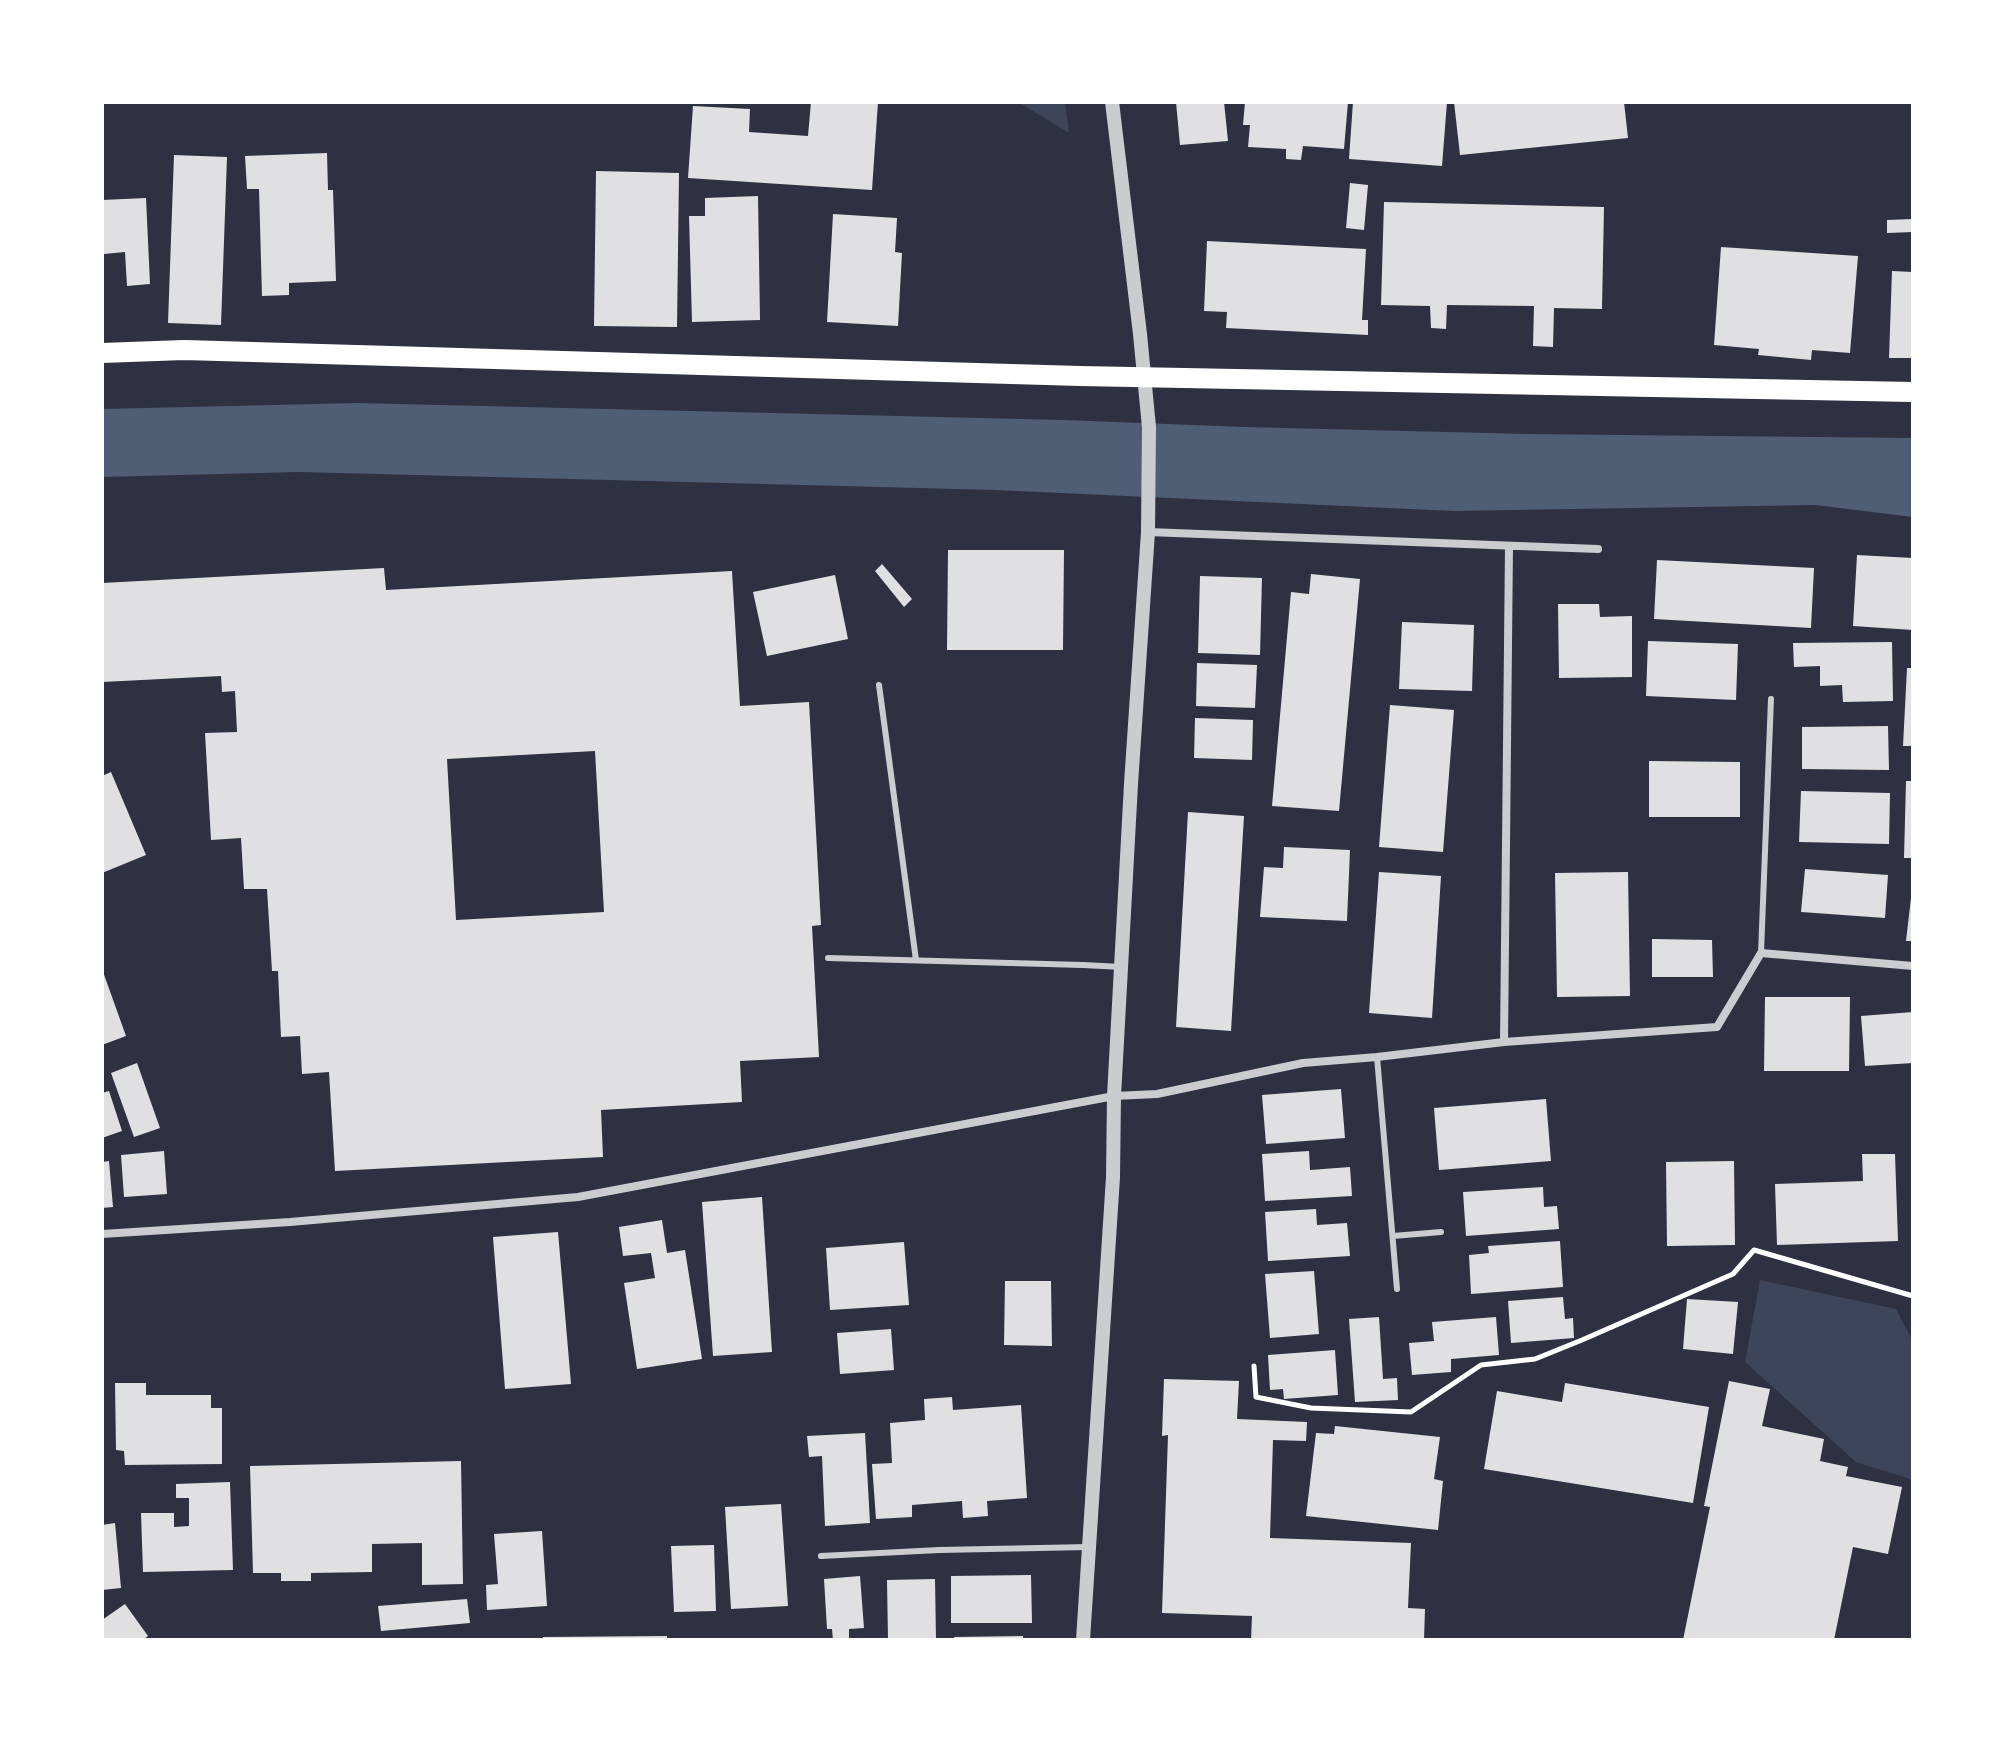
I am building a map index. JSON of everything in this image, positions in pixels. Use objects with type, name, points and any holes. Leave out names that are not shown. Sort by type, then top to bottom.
[{"type":"main road","points":[[102,353],[184,350],[1064,376],[1913,392]]},
{"type":"street","points":[[1083,1640],[1113,1177],[1114,1096],[1148,532],[1149,427],[1112,102]]},
{"type":"street","points":[[1148,532],[1598,549]]},
{"type":"street","points":[[1504,1042],[1509,546]]},
{"type":"street","points":[[102,1234],[290,1222],[578,1197],[1114,1096],[1157,1094],[1303,1063],[1504,1042],[1717,1027],[1761,953],[1913,966]]},
{"type":"lane","points":[[879,685],[916,960]]},
{"type":"lane","points":[[1761,953],[1771,699]]},
{"type":"lane","points":[[828,958],[1122,967]]},
{"type":"lane","points":[[1377,1057],[1397,1289]]},
{"type":"lane","points":[[1393,1236],[1441,1232]]},
{"type":"lane","points":[[821,1556],[1089,1547]]},
{"type":"path","points":[[1254,1366],[1256,1397],[1311,1408],[1411,1412],[1481,1365],[1535,1359],[1733,1274],[1754,1250],[1913,1296]]},
{"type":"shaded area","points":[[1018,102],[1065,102],[1069,133]]},
{"type":"shaded area","points":[[358,403],[1528,434],[1913,438],[1913,517],[1815,505],[1454,511],[995,490],[299,472],[102,477],[102,409]]},
{"type":"shaded area","points":[[1760,1280],[1896,1309],[1913,1342],[1913,1480],[1856,1462],[1745,1362]]},
{"type":"building","points":[[811,102],[878,102],[872,190],[688,178],[693,106],[750,109],[749,132],[808,136]]},
{"type":"building","points":[[1176,102],[1224,102],[1228,141],[1180,145]]},
{"type":"building","points":[[1245,102],[1348,102],[1344,149],[1303,146],[1301,160],[1286,159],[1286,149],[1248,147],[1250,125],[1243,125]]},
{"type":"building","points":[[1353,102],[1447,102],[1442,166],[1349,159]]},
{"type":"building","points":[[1454,102],[1624,102],[1628,138],[1460,155]]},
{"type":"building","points":[[327,153],[328,190],[333,190],[336,281],[289,283],[289,295],[262,296],[259,189],[247,189],[245,156]]},
{"type":"building","points":[[174,155],[227,157],[221,325],[168,323]]},
{"type":"building","points":[[596,171],[679,173],[677,327],[594,326]]},
{"type":"building","points":[[1350,183],[1368,185],[1364,230],[1346,228]]},
{"type":"building","points":[[758,196],[760,320],[692,322],[689,216],[705,216],[705,198]]},
{"type":"building","points":[[146,198],[150,284],[127,286],[125,252],[104,254],[102,200]]},
{"type":"building","points":[[1384,202],[1604,207],[1602,309],[1554,308],[1553,347],[1533,346],[1534,306],[1447,305],[1446,329],[1431,328],[1430,306],[1381,305]]},
{"type":"building","points":[[833,214],[897,218],[895,252],[902,253],[898,326],[827,322]]},
{"type":"building","points":[[1913,219],[1913,232],[1887,233],[1887,220]]},
{"type":"building","points":[[1207,241],[1366,249],[1362,320],[1368,320],[1368,335],[1226,328],[1227,312],[1204,311]]},
{"type":"building","points":[[1721,247],[1858,256],[1850,353],[1812,350],[1811,360],[1758,355],[1759,349],[1714,345]]},
{"type":"building","points":[[1892,271],[1913,272],[1913,358],[1889,358]]},
{"type":"building","points":[[948,550],[1064,550],[1063,650],[947,650]]},
{"type":"building","points":[[1857,555],[1913,558],[1913,630],[1853,626]]},
{"type":"building","points":[[1657,560],[1814,568],[1811,628],[1654,619]]},
{"type":"building","points":[[882,564],[912,599],[904,607],[875,571]]},
{"type":"building","points":[[384,568],[386,590],[732,571],[740,706],[809,702],[821,925],[812,926],[819,1057],[740,1061],[742,1102],[601,1110],[603,1157],[335,1171],[329,1072],[302,1074],[300,1036],[281,1037],[278,971],[272,971],[267,889],[244,889],[241,838],[211,840],[205,733],[237,732],[235,691],[222,692],[221,676],[102,682],[102,583]],"holes":[[[595,751],[604,912],[456,920],[447,759]]]},
{"type":"building","points":[[1311,574],[1360,579],[1339,811],[1272,806],[1291,592],[1309,594]]},
{"type":"building","points":[[835,575],[848,639],[767,656],[753,592]]},
{"type":"building","points":[[1200,576],[1262,578],[1260,655],[1198,653]]},
{"type":"building","points":[[1558,604],[1599,604],[1600,617],[1632,616],[1632,677],[1559,678]]},
{"type":"building","points":[[1402,622],[1474,625],[1472,691],[1399,689]]},
{"type":"building","points":[[1648,641],[1738,644],[1736,700],[1646,696]]},
{"type":"building","points":[[1892,642],[1893,701],[1843,702],[1842,685],[1820,686],[1820,666],[1794,667],[1793,643]]},
{"type":"building","points":[[1197,663],[1257,665],[1255,708],[1196,706]]},
{"type":"building","points":[[1907,668],[1913,668],[1913,746],[1903,746]]},
{"type":"building","points":[[1390,705],[1454,710],[1443,852],[1379,847]]},
{"type":"building","points":[[1195,718],[1253,720],[1252,760],[1194,758]]},
{"type":"building","points":[[1888,726],[1889,770],[1802,769],[1802,727]]},
{"type":"building","points":[[1649,761],[1740,762],[1740,817],[1649,817]]},
{"type":"building","points":[[111,772],[146,855],[102,873],[102,776]]},
{"type":"building","points":[[1906,781],[1913,781],[1913,858],[1904,858]]},
{"type":"building","points":[[1801,791],[1890,793],[1889,844],[1799,842]]},
{"type":"building","points":[[1188,812],[1244,816],[1231,1031],[1176,1027]]},
{"type":"building","points":[[1284,847],[1350,850],[1347,921],[1260,917],[1264,867],[1283,868]]},
{"type":"building","points":[[1805,869],[1888,875],[1885,918],[1801,912]]},
{"type":"building","points":[[1379,872],[1441,876],[1432,1018],[1369,1013]]},
{"type":"building","points":[[1628,872],[1630,996],[1557,997],[1555,873]]},
{"type":"building","points":[[1911,898],[1913,941],[1906,941]]},
{"type":"building","points":[[1652,939],[1712,940],[1713,977],[1652,977]]},
{"type":"building","points":[[102,969],[126,1036],[102,1045]]},
{"type":"building","points":[[1765,997],[1850,997],[1849,1071],[1764,1071]]},
{"type":"building","points":[[1913,1012],[1913,1063],[1865,1066],[1861,1016]]},
{"type":"building","points":[[137,1063],[160,1128],[134,1137],[111,1073]]},
{"type":"building","points":[[1341,1089],[1345,1138],[1266,1144],[1262,1095]]},
{"type":"building","points":[[109,1091],[122,1131],[102,1138],[102,1093]]},
{"type":"building","points":[[1546,1099],[1551,1161],[1439,1170],[1434,1108]]},
{"type":"building","points":[[164,1151],[167,1194],[124,1197],[121,1155]]},
{"type":"building","points":[[1309,1151],[1310,1170],[1350,1167],[1352,1196],[1265,1201],[1262,1154]]},
{"type":"building","points":[[1862,1154],[1895,1154],[1898,1241],[1777,1245],[1775,1184],[1863,1181]]},
{"type":"building","points":[[109,1161],[113,1207],[102,1208],[102,1162]]},
{"type":"building","points":[[1734,1161],[1735,1245],[1667,1246],[1666,1162]]},
{"type":"building","points":[[1543,1187],[1544,1207],[1557,1206],[1559,1229],[1466,1236],[1463,1192]]},
{"type":"building","points":[[762,1197],[772,1352],[713,1356],[702,1202]]},
{"type":"building","points":[[1316,1209],[1317,1225],[1347,1223],[1350,1256],[1268,1261],[1265,1212]]},
{"type":"building","points":[[662,1220],[667,1253],[685,1250],[702,1359],[637,1369],[624,1283],[655,1278],[651,1253],[623,1256],[619,1227]]},
{"type":"building","points":[[558,1232],[571,1384],[505,1389],[493,1237]]},
{"type":"building","points":[[1560,1241],[1563,1287],[1471,1294],[1469,1255],[1489,1253],[1488,1246]]},
{"type":"building","points":[[904,1242],[909,1305],[830,1310],[826,1248]]},
{"type":"building","points":[[1314,1271],[1319,1334],[1270,1338],[1265,1274]]},
{"type":"building","points":[[1005,1281],[1051,1281],[1052,1346],[1004,1345]]},
{"type":"building","points":[[1563,1297],[1565,1319],[1573,1318],[1574,1338],[1511,1343],[1508,1301]]},
{"type":"building","points":[[1687,1299],[1738,1302],[1733,1354],[1683,1349]]},
{"type":"building","points":[[1379,1317],[1383,1379],[1397,1378],[1398,1400],[1355,1402],[1349,1319]]},
{"type":"building","points":[[1496,1317],[1499,1355],[1451,1359],[1451,1372],[1412,1375],[1409,1343],[1434,1341],[1432,1322]]},
{"type":"building","points":[[891,1329],[894,1370],[840,1374],[837,1333]]},
{"type":"building","points":[[1335,1350],[1338,1395],[1284,1399],[1283,1389],[1270,1390],[1268,1355]]},
{"type":"building","points":[[1164,1379],[1239,1381],[1237,1419],[1307,1422],[1306,1441],[1273,1440],[1270,1538],[1411,1543],[1408,1608],[1425,1609],[1424,1640],[1251,1640],[1252,1616],[1162,1613],[1168,1435],[1162,1436]]},
{"type":"building","points":[[1729,1381],[1770,1389],[1762,1426],[1824,1439],[1820,1461],[1848,1467],[1846,1476],[1902,1487],[1888,1554],[1853,1547],[1834,1640],[1683,1640],[1710,1507],[1704,1506]]},
{"type":"building","points":[[115,1383],[146,1383],[146,1395],[211,1395],[211,1408],[222,1408],[222,1464],[125,1465],[124,1451],[116,1450]]},
{"type":"building","points":[[1565,1383],[1709,1407],[1693,1503],[1484,1469],[1497,1391],[1562,1402]]},
{"type":"building","points":[[952,1397],[953,1410],[1021,1405],[1027,1498],[987,1501],[988,1516],[963,1518],[962,1501],[912,1505],[912,1517],[876,1519],[872,1464],[892,1463],[890,1423],[925,1420],[924,1399]]},
{"type":"building","points":[[1335,1426],[1440,1437],[1434,1479],[1443,1481],[1438,1530],[1306,1516],[1316,1433],[1334,1434]]},
{"type":"building","points":[[865,1433],[870,1523],[825,1526],[822,1456],[809,1457],[807,1436]]},
{"type":"building","points":[[461,1461],[463,1584],[422,1585],[422,1543],[372,1544],[372,1572],[311,1573],[311,1581],[281,1581],[281,1573],[253,1573],[250,1466]]},
{"type":"building","points":[[230,1482],[233,1570],[143,1572],[141,1513],[174,1513],[174,1527],[189,1526],[189,1498],[176,1498],[176,1484]]},
{"type":"building","points":[[781,1504],[788,1606],[731,1609],[725,1507]]},
{"type":"building","points":[[115,1523],[121,1588],[102,1590],[102,1525]]},
{"type":"building","points":[[542,1531],[547,1606],[487,1610],[486,1585],[498,1584],[494,1534]]},
{"type":"building","points":[[714,1545],[716,1611],[674,1612],[671,1546]]},
{"type":"building","points":[[1031,1575],[1032,1623],[951,1623],[951,1576]]},
{"type":"building","points":[[860,1576],[864,1628],[849,1629],[849,1640],[833,1640],[832,1629],[827,1629],[824,1579]]},
{"type":"building","points":[[935,1579],[936,1640],[888,1640],[887,1580]]},
{"type":"building","points":[[467,1599],[470,1623],[381,1631],[378,1606]]},
{"type":"building","points":[[125,1604],[148,1636],[143,1640],[102,1640],[102,1620]]},
{"type":"building","points":[[667,1636],[667,1640],[543,1640],[543,1637]]},
{"type":"building","points":[[1023,1636],[1023,1640],[954,1640],[954,1637]]}]
